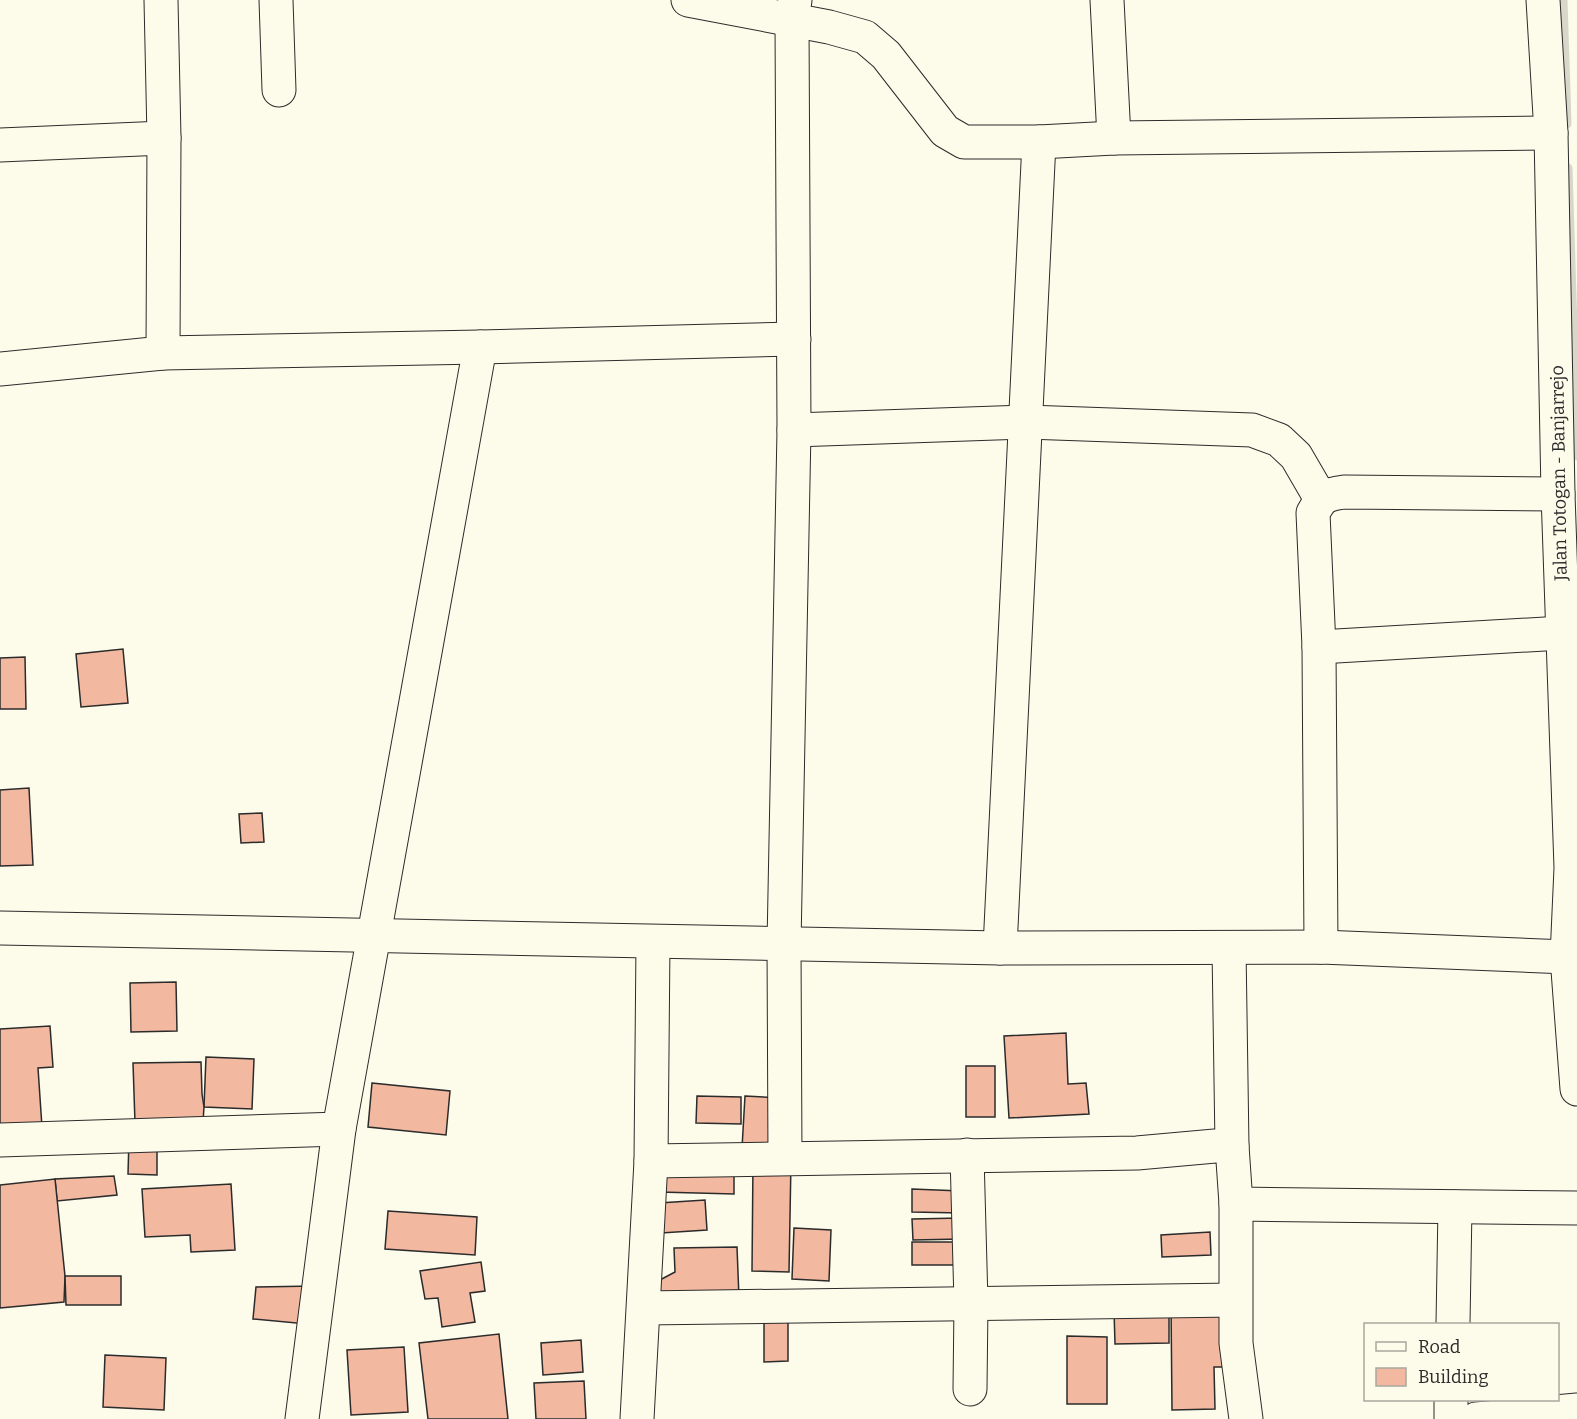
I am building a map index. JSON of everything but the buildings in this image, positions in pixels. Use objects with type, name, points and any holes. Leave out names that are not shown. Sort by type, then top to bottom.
[{"type":"street","points":[[161,0],[164,138],[163,353]]},
{"type":"street","points":[[276,0],[279,90]]},
{"type":"street","points":[[688,0],[793,10],[829,27],[865,37],[886,55],[945,131],[964,142],[1551,133]]},
{"type":"street","points":[[1107,0],[1114,138]]},
{"type":"street","name":"Jalan Totogan - Banjarrejo","points":[[1543,0],[1551,133],[1565,260],[1558,494],[1571,868],[1567,957],[1577,1089]]},
{"type":"street","points":[[785,1158],[784,944],[794,430],[793,10]]},
{"type":"street","points":[[0,145],[164,138]]},
{"type":"street","points":[[1000,948],[1039,142]]},
{"type":"street","points":[[0,369],[163,353],[794,339]]},
{"type":"street","points":[[302,1419],[339,1129],[480,347]]},
{"type":"street","points":[[794,430],[1027,422],[1252,430],[1279,440],[1296,456],[1320,499]]},
{"type":"street","points":[[1321,947],[1319,647],[1313,513],[1320,499],[1329,494],[1344,492],[1558,494]]},
{"type":"street","points":[[1319,647],[1562,633]]},
{"type":"street","points":[[0,928],[1000,948],[1321,947],[1567,957]]},
{"type":"street","points":[[637,1419],[651,1161],[653,942]]},
{"type":"street","points":[[1229,948],[1232,1146],[1236,1204],[1236,1342],[1246,1419]]},
{"type":"street","points":[[0,1140],[339,1129]]},
{"type":"street","points":[[651,1161],[1137,1153],[1232,1146]]},
{"type":"street","points":[[967,1155],[971,1303],[969,1389]]},
{"type":"street","points":[[1236,1204],[1577,1208]]},
{"type":"street","points":[[1453,1323],[1455,1207]]},
{"type":"street","points":[[644,1308],[1236,1300]]},
{"type":"street","points":[[1451,1401],[1451,1419]]},
{"type":"street","points":[[1476,1419],[1577,1410]]},
{"type":"waterway","points":[[1563,0],[1567,124]]},
{"type":"waterway","points":[[1568,168],[1577,456]]}]
